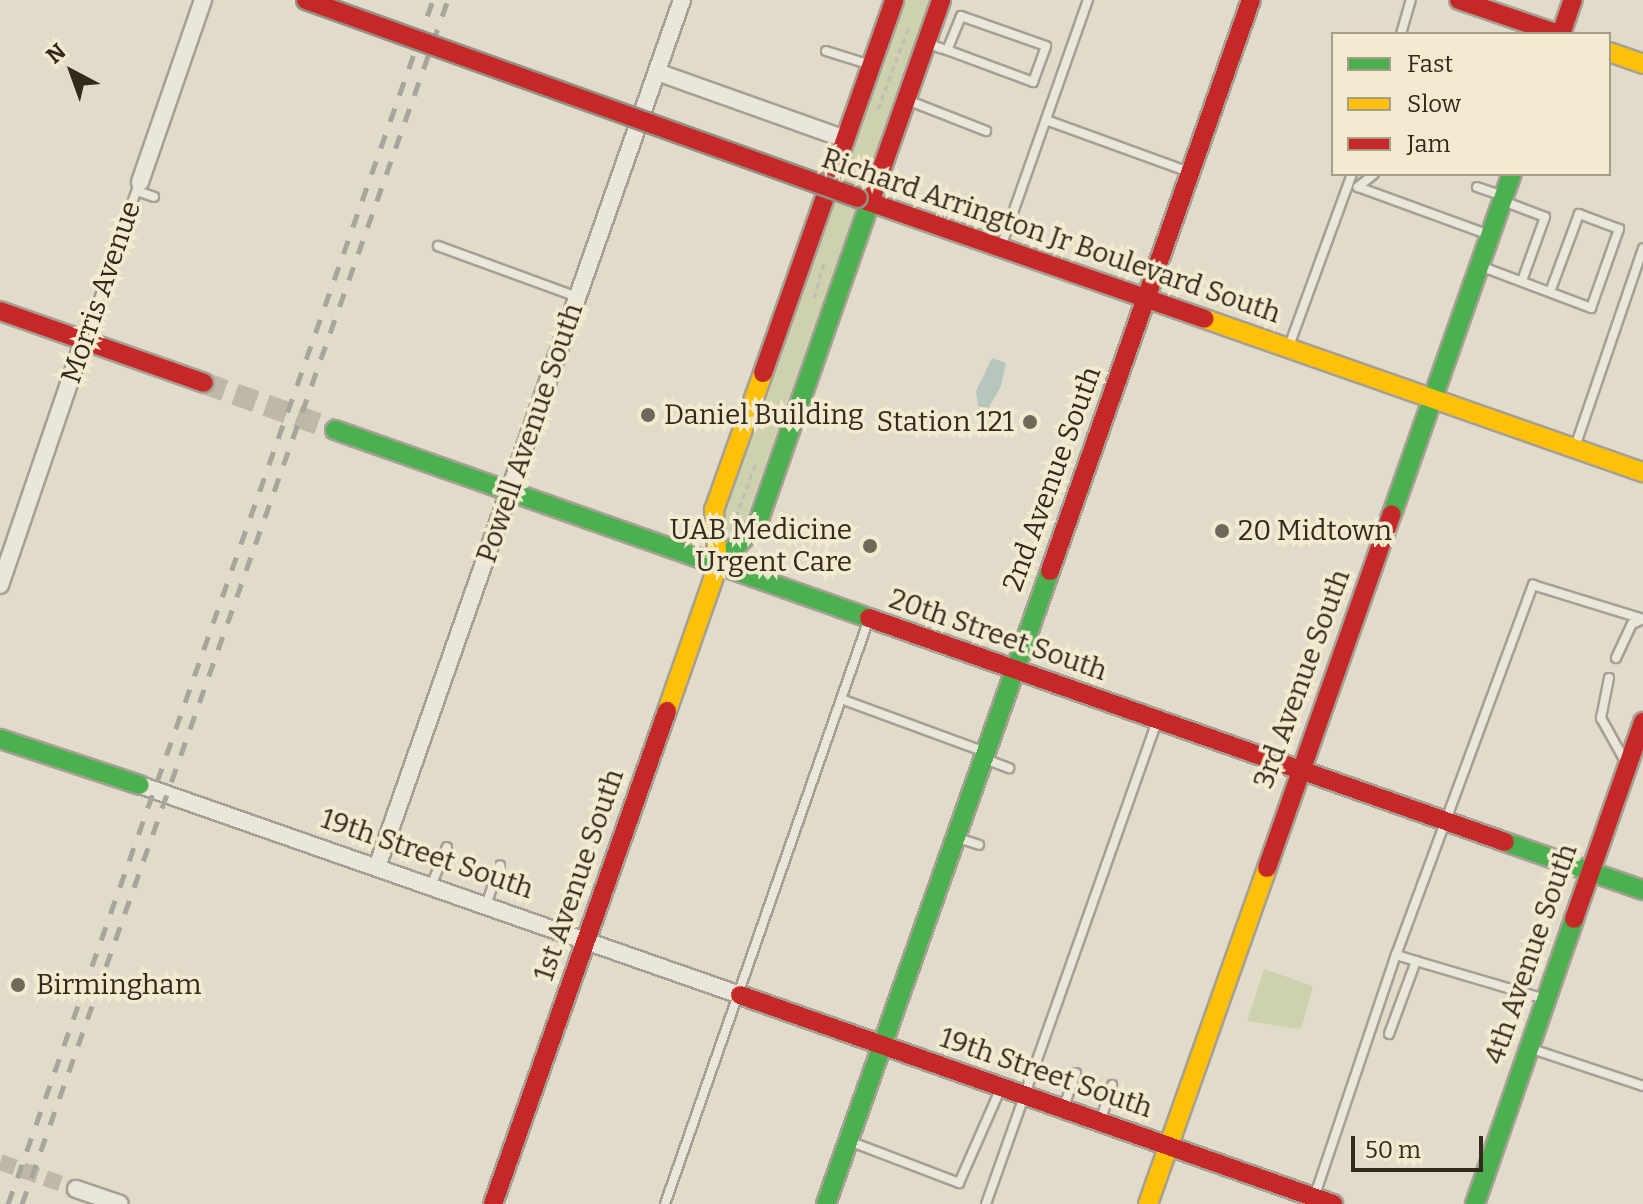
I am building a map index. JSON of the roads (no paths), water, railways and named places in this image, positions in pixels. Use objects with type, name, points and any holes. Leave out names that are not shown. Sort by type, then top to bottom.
[{"type":"street","name":"Morris Avenue","points":[[138,186],[203,0]]},
{"type":"street","name":"Richard Arrington Jr Boulevard South","points":[[306,0],[1146,300],[1643,472]]},
{"type":"street","name":"Powell Avenue South","points":[[377,867],[682,0]]},
{"type":"street","name":"1st Avenue South","points":[[493,1204],[718,565],[714,510],[894,0]]},
{"type":"street","name":"1st Avenue South","points":[[718,565],[757,525],[864,200],[906,100],[941,0]]},
{"type":"street","name":"2nd Avenue South","points":[[826,1204],[1251,0]]},
{"type":"street","points":[[1459,0],[1554,32]]},
{"type":"street","points":[[1561,32],[1573,0]]},
{"type":"street","points":[[1611,53],[1643,64]]},
{"type":"street","points":[[657,72],[845,139]]},
{"type":"street","name":"3rd Avenue South","points":[[1148,1204],[1511,176]]},
{"type":"street","points":[[0,311],[204,383]]},
{"type":"street","name":"Morris Avenue","points":[[0,585],[84,340]]},
{"type":"street","name":"20th Street South","points":[[335,430],[1643,890]]},
{"type":"street","name":"4th Avenue South","points":[[1475,1204],[1643,722]]},
{"type":"street","points":[[0,739],[140,785]]},
{"type":"street","name":"19th Street South","points":[[140,785],[1169,1146],[1313,1201],[1333,1204]]},
{"type":"street","points":[[76,1189],[120,1204]]},
{"type":"lane","points":[[1000,248],[1088,0]]},
{"type":"lane","points":[[1402,32],[1411,0]]},
{"type":"lane","points":[[926,42],[947,50],[1033,82],[1046,46],[961,16],[947,50]]},
{"type":"lane","points":[[826,51],[871,65]]},
{"type":"lane","points":[[906,100],[986,131]]},
{"type":"lane","points":[[1046,120],[1190,172]]},
{"type":"lane","points":[[1288,349],[1351,176]]},
{"type":"lane","points":[[1372,176],[1358,187],[1490,235]]},
{"type":"lane","points":[[138,186],[154,197]]},
{"type":"lane","name":"Morris Avenue","points":[[84,340],[138,186]]},
{"type":"lane","points":[[1477,187],[1545,217],[1522,281]]},
{"type":"lane","points":[[1479,266],[1591,308],[1619,229],[1579,214],[1550,292]]},
{"type":"lane","points":[[438,246],[578,297]]},
{"type":"lane","points":[[1574,448],[1643,248]]},
{"type":"lane","points":[[1313,1201],[1396,955],[1533,585],[1643,619]]},
{"type":"lane","points":[[665,1204],[869,619]]},
{"type":"lane","points":[[1616,658],[1632,624],[1643,619]]},
{"type":"lane","points":[[1609,678],[1601,718],[1628,765]]},
{"type":"lane","points":[[841,699],[1009,768]]},
{"type":"lane","points":[[986,1204],[1158,720]]},
{"type":"lane","points":[[957,838],[979,845]]},
{"type":"lane","points":[[431,886],[447,847]]},
{"type":"lane","points":[[486,905],[500,865]]},
{"type":"lane","points":[[1396,955],[1545,999]]},
{"type":"lane","points":[[1389,1034],[1416,961]]},
{"type":"lane","points":[[1528,1048],[1643,1086]]},
{"type":"lane","points":[[1063,1109],[1076,1073]]},
{"type":"lane","points":[[1100,1122],[1112,1085]]},
{"type":"lane","points":[[849,1141],[959,1183],[1001,1087]]},
{"type":"tunnel","points":[[204,383],[335,430]]},
{"type":"tunnel","points":[[0,1162],[76,1189]]},
{"type":"railway","points":[[8,1204],[433,0]]},
{"type":"railway","points":[[22,1204],[448,0]]},
{"type":"place","name":"Daniel Building","points":[[648,415]]},
{"type":"place","name":"Station 121","points":[[1030,422]]},
{"type":"place","name":"20 Midtown","points":[[1222,531]]},
{"type":"place","name":"UAB Medicine Urgent Care","points":[[870,546]]},
{"type":"place","name":"Birmingham","points":[[18,985]]}]
